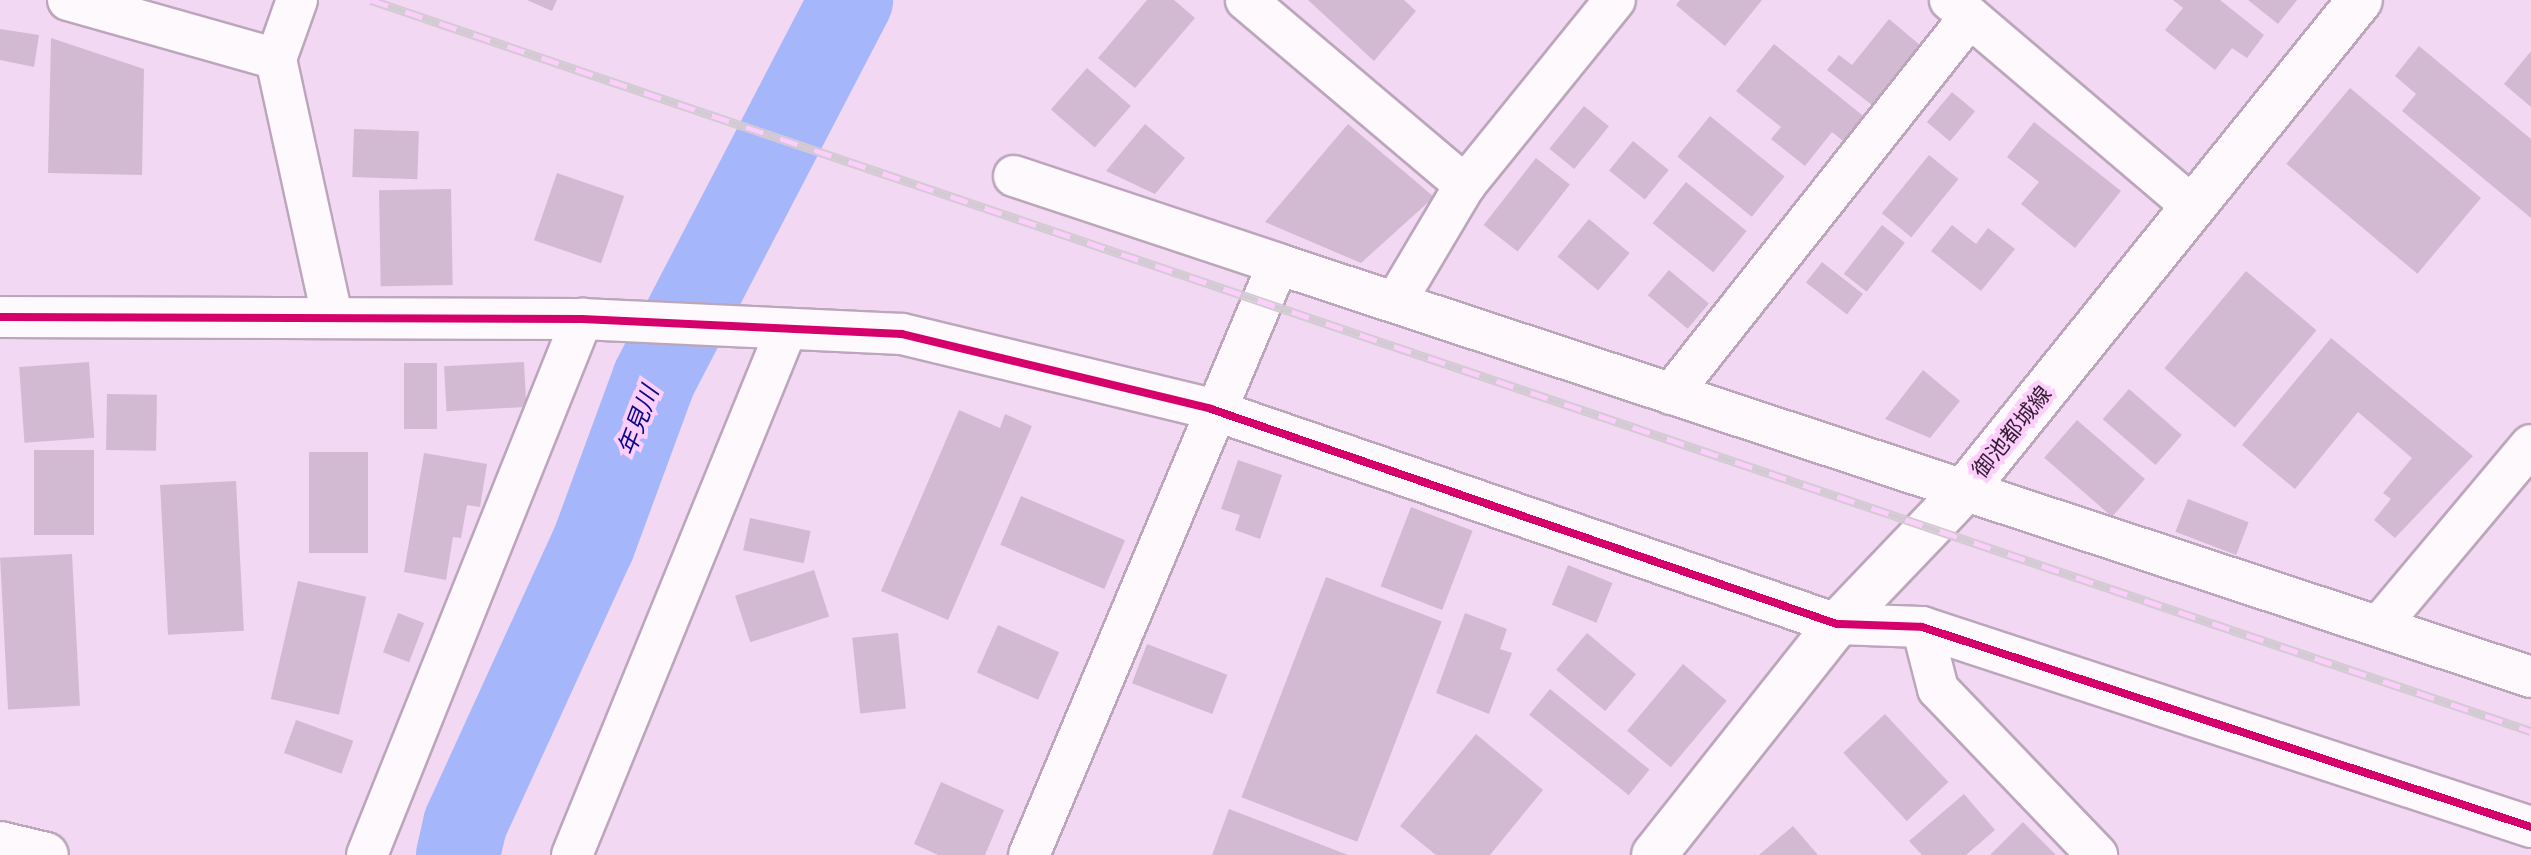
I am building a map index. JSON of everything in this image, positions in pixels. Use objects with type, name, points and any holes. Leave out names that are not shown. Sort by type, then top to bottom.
[{"type":"main road","name":"御池都城線","points":[[1654,855],[1837,624],[1963,492],[2360,0]]},
{"type":"main road","points":[[0,844],[46,855]]},
{"type":"street","points":[[68,0],[276,59]]},
{"type":"street","points":[[297,0],[276,59],[332,315]]},
{"type":"street","points":[[1246,0],[1465,185]]},
{"type":"street","points":[[1396,301],[1465,185],[1615,0]]},
{"type":"street","points":[[1671,394],[1960,9],[2193,207]]},
{"type":"street","points":[[1014,176],[1963,492],[2531,677]]},
{"type":"street","points":[[1029,855],[1211,409],[1278,264]]},
{"type":"street","points":[[0,317],[332,315],[582,319],[902,334],[1211,409],[1837,624],[1922,627],[2531,827]]},
{"type":"street","points":[[367,855],[582,319]]},
{"type":"street","points":[[572,855],[767,330]]},
{"type":"street","points":[[2379,626],[2531,445]]},
{"type":"street","points":[[1922,627],[1938,689],[2097,855]]},
{"type":"building","points":[[527,0],[557,0],[552,11]]},
{"type":"building","points":[[1147,0],[1174,0],[1195,18],[1135,88],[1098,58]]},
{"type":"building","points":[[1308,0],[1404,0],[1416,11],[1374,61]]},
{"type":"building","points":[[1680,0],[1762,0],[1725,46],[1676,5]]},
{"type":"building","points":[[2173,0],[2220,0],[2264,35],[2247,58],[2232,48],[2215,70],[2165,30],[2183,8]]},
{"type":"building","points":[[2248,0],[2297,0],[2278,24]]},
{"type":"building","points":[[1889,19],[1920,45],[1872,105],[1827,70],[1839,55],[1852,65]]},
{"type":"building","points":[[0,29],[39,35],[34,67],[0,60]]},
{"type":"building","points":[[51,38],[144,69],[142,175],[48,173]]},
{"type":"building","points":[[1774,44],[1867,119],[1847,144],[1832,132],[1805,166],[1771,139],[1781,127],[1736,91]]},
{"type":"building","points":[[2419,46],[2531,139],[2531,218],[2402,111],[2416,94],[2395,76]]},
{"type":"building","points":[[2531,51],[2531,107],[2504,84]]},
{"type":"building","points":[[1087,68],[1131,106],[1095,148],[1051,110]]},
{"type":"building","points":[[2350,88],[2481,198],[2417,274],[2286,164]]},
{"type":"building","points":[[1952,92],[1975,111],[1950,141],[1927,122]]},
{"type":"building","points":[[1584,106],[1609,126],[1574,169],[1549,149]]},
{"type":"building","points":[[1710,116],[1785,176],[1752,217],[1677,156]]},
{"type":"building","points":[[2034,122],[2121,191],[2075,248],[2021,204],[2039,182],[2007,157]]},
{"type":"building","points":[[1145,124],[1185,158],[1155,194],[1106,171]]},
{"type":"building","points":[[1348,124],[1434,197],[1361,263],[1265,222]]},
{"type":"building","points":[[354,129],[419,131],[417,179],[352,177]]},
{"type":"building","points":[[1633,141],[1669,170],[1645,199],[1609,171]]},
{"type":"building","points":[[1929,155],[1959,179],[1911,237],[1882,213]]},
{"type":"building","points":[[1536,158],[1570,184],[1518,251],[1484,225]]},
{"type":"building","points":[[557,173],[624,196],[601,263],[534,240]]},
{"type":"building","points":[[1686,182],[1747,231],[1713,272],[1653,223]]},
{"type":"building","points":[[451,189],[453,285],[381,286],[379,190]]},
{"type":"building","points":[[1589,219],[1630,253],[1598,291],[1558,257]]},
{"type":"building","points":[[1882,225],[1905,243],[1867,292],[1844,274]]},
{"type":"building","points":[[1952,225],[1976,244],[1988,228],[2015,249],[1981,291],[1931,251]]},
{"type":"building","points":[[1822,262],[1863,294],[1847,315],[1806,282]]},
{"type":"building","points":[[1669,270],[1709,303],[1688,329],[1648,295]]},
{"type":"building","points":[[2246,271],[2316,330],[2235,427],[2164,368]]},
{"type":"building","points":[[2331,338],[2473,456],[2395,538],[2374,520],[2391,499],[2383,493],[2412,458],[2358,412],[2295,489],[2242,445]]},
{"type":"building","points":[[89,362],[94,438],[24,443],[19,367]]},
{"type":"building","points":[[524,362],[526,407],[446,411],[444,366]]},
{"type":"building","points":[[404,363],[437,363],[437,429],[404,429]]},
{"type":"building","points":[[1923,370],[1960,401],[1930,438],[1885,419]]},
{"type":"building","points":[[2129,389],[2182,435],[2156,465],[2103,419]]},
{"type":"building","points":[[107,394],[157,395],[156,451],[106,450]]},
{"type":"building","points":[[959,410],[1000,428],[1005,414],[1032,426],[948,620],[881,591]]},
{"type":"building","points":[[2077,420],[2145,479],[2112,517],[2044,458]]},
{"type":"building","points":[[34,450],[94,450],[94,535],[34,535]]},
{"type":"building","points":[[309,452],[368,452],[368,553],[309,553]]},
{"type":"building","points":[[424,453],[487,464],[480,507],[467,505],[461,538],[453,537],[446,580],[404,572]]},
{"type":"building","points":[[1238,460],[1282,475],[1260,539],[1235,530],[1240,515],[1221,509]]},
{"type":"building","points":[[236,481],[244,631],[168,635],[160,485]]},
{"type":"building","points":[[1021,496],[1125,540],[1104,589],[1000,545]]},
{"type":"building","points":[[2188,499],[2249,522],[2236,555],[2175,532]]},
{"type":"building","points":[[1411,507],[1473,531],[1442,610],[1381,586]]},
{"type":"building","points":[[750,518],[811,531],[804,563],[743,550]]},
{"type":"building","points":[[72,554],[80,706],[8,710],[0,558]]},
{"type":"building","points":[[1568,565],[1613,583],[1596,623],[1552,605]]},
{"type":"building","points":[[814,570],[829,617],[750,642],[735,596]]},
{"type":"building","points":[[1326,577],[1442,621],[1357,842],[1241,797]]},
{"type":"building","points":[[298,581],[366,597],[339,715],[271,699]]},
{"type":"building","points":[[398,613],[424,623],[409,662],[383,652]]},
{"type":"building","points":[[1465,613],[1507,629],[1500,649],[1512,653],[1489,714],[1436,693]]},
{"type":"building","points":[[998,625],[1059,652],[1038,700],[977,673]]},
{"type":"building","points":[[898,633],[906,709],[860,713],[852,638]]},
{"type":"building","points":[[1587,633],[1636,674],[1605,711],[1556,670]]},
{"type":"building","points":[[1147,644],[1227,675],[1212,714],[1132,683]]},
{"type":"building","points":[[1683,664],[1727,701],[1671,767],[1627,731]]},
{"type":"building","points":[[1550,689],[1649,770],[1629,795],[1529,715]]},
{"type":"building","points":[[1885,714],[1948,782],[1907,821],[1843,753]]},
{"type":"building","points":[[296,720],[353,741],[341,774],[284,753]]},
{"type":"building","points":[[1476,734],[1543,790],[1490,855],[1436,855],[1400,826]]},
{"type":"building","points":[[941,782],[1004,810],[985,855],[938,855],[914,844]]},
{"type":"building","points":[[1964,794],[1995,830],[1966,855],[1922,855],[1909,841]]},
{"type":"building","points":[[1229,809],[1348,855],[1212,855]]},
{"type":"building","points":[[2023,822],[2056,855],[1990,855]]},
{"type":"building","points":[[1793,826],[1818,855],[1759,855]]},
{"type":"waterway","name":"年見川","points":[[458,855],[465,824],[593,545],[654,379],[851,0]]},
{"type":"railway","points":[[371,0],[2531,731]]},
{"type":"cycle path","points":[[0,317],[582,319],[902,334],[1211,409],[1837,624],[1922,627],[2531,827]]}]
